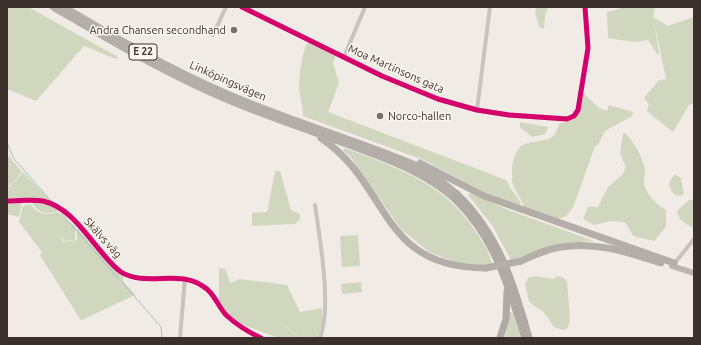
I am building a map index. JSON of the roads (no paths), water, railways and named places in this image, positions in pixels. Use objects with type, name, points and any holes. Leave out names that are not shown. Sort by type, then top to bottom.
[{"type":"highway","name":"Linköpingsvägen","points":[[53,7],[205,90],[310,131]]},
{"type":"highway","name":"Linköpingsvägen","points":[[64,7],[175,69],[224,93],[392,156]]},
{"type":"highway","name":"E 22","points":[[310,131],[410,169],[456,196],[488,240],[507,285]]},
{"type":"highway","points":[[310,131],[332,146],[350,162],[364,180],[390,224],[413,248],[430,258],[450,265],[486,268],[520,261],[560,247],[586,245],[610,248],[673,265]]},
{"type":"highway","name":"E 22","points":[[392,156],[425,171],[473,210],[493,237],[500,252],[530,338]]},
{"type":"highway","points":[[392,156],[421,164],[493,200],[673,265]]},
{"type":"highway","points":[[500,338],[506,319],[507,285]]},
{"type":"highway","points":[[507,285],[524,338]]},
{"type":"highway","points":[[523,316],[533,338]]},
{"type":"main road","points":[[673,265],[694,272]]},
{"type":"street","points":[[214,35],[226,7]]},
{"type":"street","name":"Moa Martinsons gata","points":[[242,7],[414,90],[438,99],[477,110],[532,118],[567,119],[574,116]]},
{"type":"street","points":[[344,56],[365,7]]},
{"type":"street","points":[[477,110],[490,7]]},
{"type":"street","points":[[574,116],[578,110],[588,48],[585,7]]},
{"type":"street","name":"Skälvs väg","points":[[7,201],[42,201],[57,207],[72,218],[117,268],[128,275],[141,278],[185,278],[201,285],[212,293],[226,314],[244,329],[262,338]]},
{"type":"street","points":[[316,205],[322,255],[325,307],[324,325],[320,338]]},
{"type":"street","points":[[673,265],[694,239]]},
{"type":"street","points":[[180,338],[185,278]]},
{"type":"waterway","points":[[7,143],[14,159],[52,202],[58,205]]},
{"type":"waterway","points":[[61,213],[118,278]]},
{"type":"waterway","points":[[122,282],[161,327],[162,337]]},
{"type":"place","name":"Andra Chansen secondhand","points":[[234,30]]},
{"type":"place","name":"Norco-hallen","points":[[380,116]]}]
